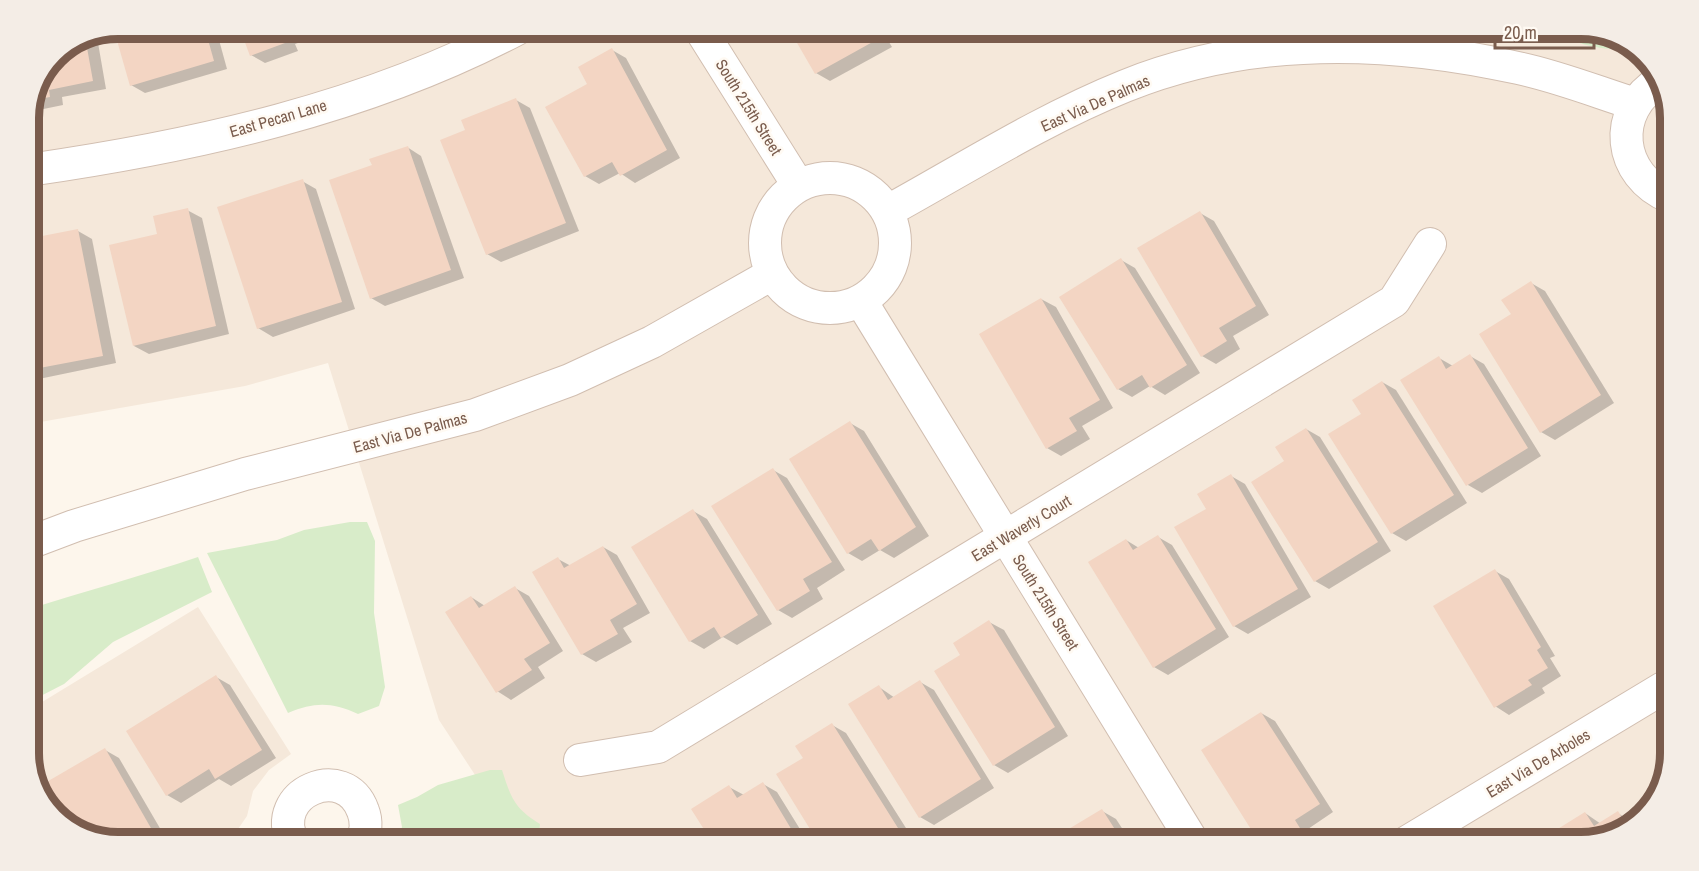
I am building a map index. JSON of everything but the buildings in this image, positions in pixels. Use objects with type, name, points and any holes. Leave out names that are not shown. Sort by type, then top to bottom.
[{"type":"street","name":"East Pecan Lane","points":[[39,168],[160,150],[276,120],[401,81],[496,39]]},
{"type":"street","name":"South 215th Street","points":[[707,39],[798,185]]},
{"type":"street","name":"East Via De Palmas","points":[[888,211],[1033,132],[1125,86],[1216,57],[1267,50],[1413,49],[1520,68],[1635,104]]},
{"type":"street","points":[[1653,85],[1635,104],[1628,123],[1626,142],[1631,161],[1641,178],[1660,192]]},
{"type":"street","points":[[838,177],[858,183],[875,195],[888,211],[895,231],[896,252],[890,271],[878,288],[861,301],[842,308],[821,308],[801,302],[784,290],[772,273],[765,254],[765,234],[771,215],[782,198],[798,185],[818,178],[838,177]]},
{"type":"street","name":"East Waverly Court","points":[[580,760],[658,747],[1006,537],[1394,301],[1430,244]]},
{"type":"street","name":"East Via De Palmas","points":[[39,539],[74,525],[245,474],[475,415],[570,380],[652,342],[772,273]]},
{"type":"street","name":"South 215th Street","points":[[861,301],[1186,832]]},
{"type":"street","name":"East Via De Arboles","points":[[1425,832],[1660,690]]},
{"type":"street","points":[[290,832],[288,823],[296,800],[306,791],[317,786],[330,785],[353,794],[361,804],[366,827],[364,832]]},
{"type":"shaded area","points":[[118,39],[1581,39],[1606,43],[1625,52],[1647,74],[1656,93],[1660,113],[1660,753],[1656,778],[1647,797],[1625,819],[1606,828],[1581,832],[512,832],[439,720],[328,363],[245,386],[39,422],[39,113],[45,88],[52,74],[74,52],[88,45]]},
{"type":"shaded area","points":[[198,607],[291,754],[269,770],[253,791],[247,816],[238,829],[240,832],[108,831],[74,819],[52,797],[47,788],[39,758],[39,704]]},
{"type":"green space","points":[[1568,39],[1596,41],[1619,49],[1595,47]]},
{"type":"green space","points":[[350,522],[367,522],[375,541],[374,613],[385,687],[379,706],[358,714],[339,707],[323,705],[288,713],[207,553],[277,540],[304,530]]},
{"type":"green space","points":[[198,557],[212,592],[113,642],[64,684],[39,697],[39,606]]},
{"type":"green space","points":[[490,770],[502,770],[515,802],[524,813],[540,824],[539,832],[400,832],[402,827],[398,805],[438,785]]}]
